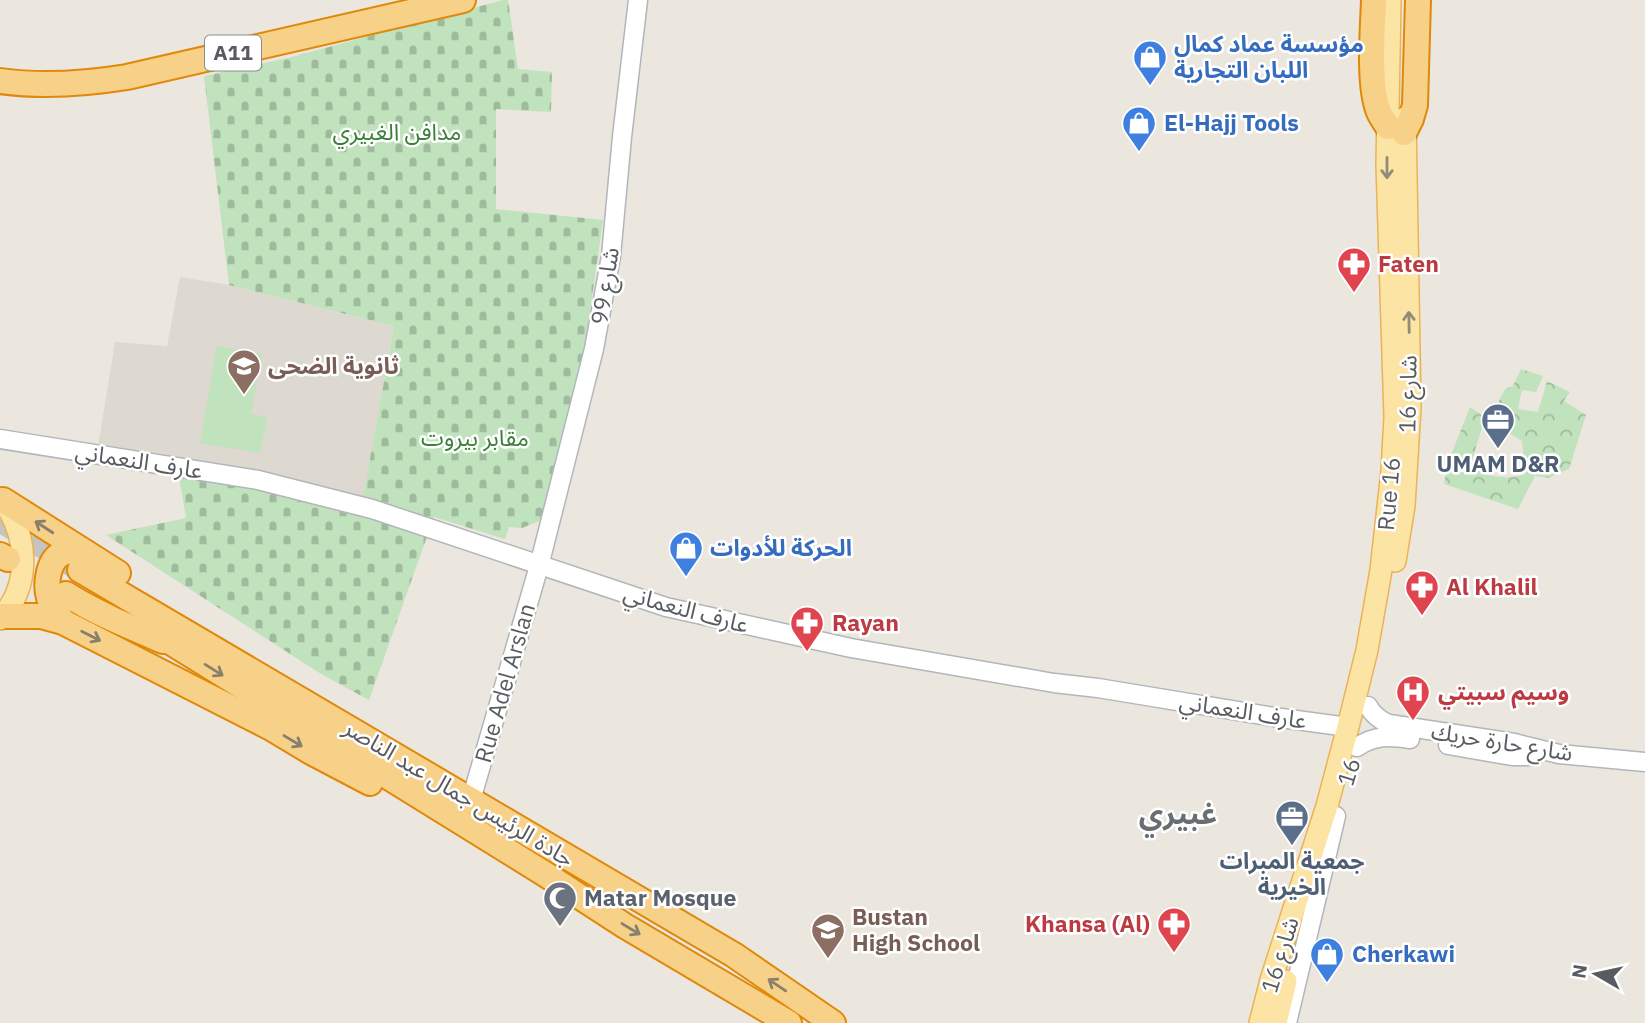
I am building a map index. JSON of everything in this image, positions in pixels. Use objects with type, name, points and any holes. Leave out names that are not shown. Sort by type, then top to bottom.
[{"type":"highway","name":"A11","points":[[0,64],[33,68],[85,67],[402,0]]},
{"type":"highway","name":"A11","points":[[0,81],[52,85],[127,77],[463,0]]},
{"type":"highway","points":[[1374,0],[1372,52],[1375,98],[1379,113],[1396,130],[1411,119],[1415,106],[1418,0]]},
{"type":"highway","points":[[2,498],[76,575]]},
{"type":"highway","points":[[63,622],[48,596],[50,570],[61,554],[70,552],[76,575]]},
{"type":"highway","name":"جادة الرئيس جمال عبد الناصر","points":[[76,575],[127,614],[180,649],[467,811],[549,847],[734,956],[833,1023]]},
{"type":"highway","name":"جادة الرئيس جمال عبد الناصر","points":[[76,575],[267,666],[388,736],[445,784],[467,811],[625,926],[789,1023]]},
{"type":"highway","points":[[1,617],[34,615],[63,622],[271,728],[389,793],[467,811]]},
{"type":"main road","points":[[1390,0],[1397,53],[1396,130]]},
{"type":"main road","points":[[1397,53],[1406,0]]},
{"type":"main road","name":"Rue 16","points":[[1356,734],[1381,570],[1392,471],[1395,416],[1389,216],[1396,130]]},
{"type":"main road","name":"شارع 16","points":[[1260,1023],[1271,980],[1327,806],[1368,706],[1385,625],[1404,506],[1410,407],[1396,130]]},
{"type":"main road","points":[[1,617],[13,603],[19,590],[23,559],[17,526],[2,498]]},
{"type":"main road","name":"16","points":[[1325,854],[1356,734]]},
{"type":"main road","name":"شارع 16","points":[[1276,1023],[1296,942],[1325,854]]},
{"type":"street","name":"شارع 99","points":[[539,566],[594,349],[611,256],[638,0]]},
{"type":"street","name":"عارف النعماني","points":[[0,439],[258,480],[372,509],[666,607],[851,648],[1274,717],[1356,734]]},
{"type":"street","name":"عارف النعماني","points":[[0,451],[8,447],[34,444]]},
{"type":"street","name":"Rue Adel Arslan","points":[[467,811],[539,566]]},
{"type":"street","name":"شارع حارة حريك","points":[[1368,706],[1372,714],[1389,724],[1512,756],[1559,754],[1645,762]]},
{"type":"street","points":[[1356,734],[1366,741],[1387,736],[1451,740]]},
{"type":"street","name":"شارع 16","points":[[1287,1023],[1336,816]]},
{"type":"shaded area","name":"ثانوية الضحى","points":[[180,277],[229,285],[394,326],[363,499],[98,447],[115,342],[167,346]]},
{"type":"green space","points":[[508,0],[518,69],[552,72],[551,112],[496,109],[496,209],[603,220],[582,368],[547,518],[522,528],[509,527],[505,539],[434,517],[369,700],[321,674],[106,535],[186,518],[176,459],[363,498],[394,326],[229,285],[204,76],[288,58]]},
{"type":"green space","points":[[217,346],[262,354],[251,414],[267,417],[260,453],[200,443]]},
{"type":"green space","points":[[1521,369],[1543,376],[1536,392],[1522,390],[1518,409],[1538,412],[1547,381],[1570,392],[1564,401],[1586,415],[1569,469],[1548,478],[1535,476],[1518,509],[1444,484],[1447,465],[1470,407],[1485,417],[1470,467],[1497,476],[1525,474],[1522,441],[1489,421],[1505,389],[1513,386]]},
{"type":"tunnel","points":[[0,520],[74,566]]},
{"type":"place","name":"مؤسسة عماد كمال اللبان التجارية","points":[[1150,87]]},
{"type":"place","name":"El-Hajj Tools","points":[[1139,153]]},
{"type":"place","name":"Faten","points":[[1354,294]]},
{"type":"place","name":"ثانوية الضحى","points":[[244,396]]},
{"type":"place","name":"UMAM D&R","points":[[1498,450]]},
{"type":"place","name":"الحركة للأدوات","points":[[686,578]]},
{"type":"place","name":"Al Khalil","points":[[1422,617]]},
{"type":"place","name":"Rayan","points":[[807,653]]},
{"type":"place","name":"وسيم سبيتي","points":[[1413,722]]},
{"type":"place","name":"جمعية المبرات الخيرية","points":[[1292,847]]},
{"type":"place","name":"Matar Mosque","points":[[560,928]]},
{"type":"place","name":"Khansa (Al)","points":[[1174,954]]},
{"type":"place","name":"Bustan High School","points":[[828,960]]},
{"type":"place","name":"Cherkawi","points":[[1327,984]]},
{"type":"district","name":"غبيري","points":[[1178,814]]},
{"type":"park label","name":"مدافن الغبيري","points":[[397,132]]},
{"type":"park label","name":"مقابر بيروت","points":[[475,438]]}]
